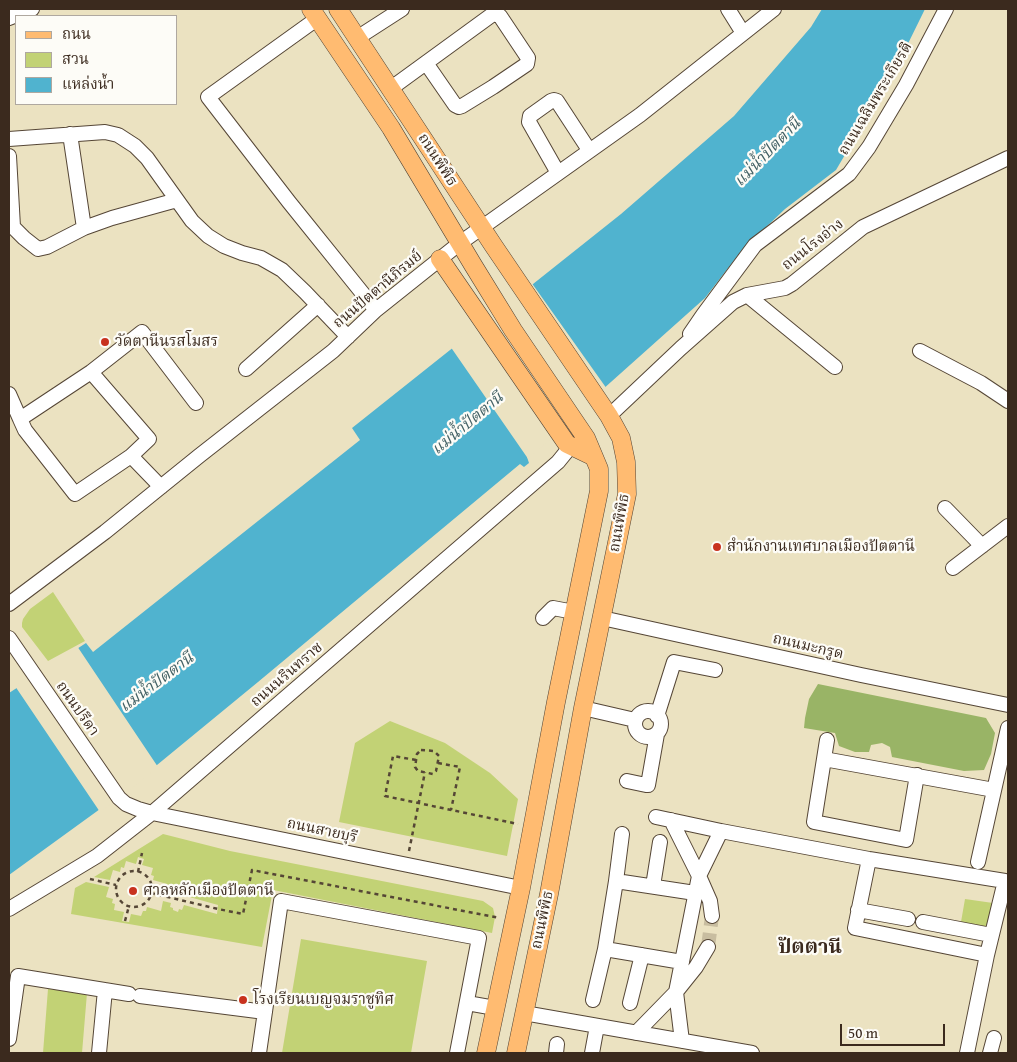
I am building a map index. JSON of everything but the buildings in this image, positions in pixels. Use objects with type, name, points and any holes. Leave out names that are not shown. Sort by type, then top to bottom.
[{"type":"main road","name":"ถนนพิพิธ","points":[[338,9],[493,245],[606,411],[621,438],[626,462],[627,494],[516,1053]]},
{"type":"main road","name":"ถนนพิพิธ","points":[[315,13],[391,128],[513,330],[580,428],[599,469],[599,491],[486,1053]]},
{"type":"main road","points":[[440,259],[569,445],[594,457]]},
{"type":"main road","points":[[574,612],[602,618]]},
{"type":"main road","points":[[556,702],[584,708]]},
{"type":"main road","points":[[538,796],[566,801]]},
{"type":"main road","points":[[519,895],[545,908]]},
{"type":"main road","points":[[496,1008],[524,1013]]},
{"type":"street","points":[[17,15],[32,9]]},
{"type":"street","points":[[357,38],[402,9]]},
{"type":"street","points":[[728,9],[743,33]]},
{"type":"street","name":"ถนนปัตตานีภิรมย์","points":[[9,604],[106,532],[332,351],[376,310],[460,243],[640,115],[774,9]]},
{"type":"street","name":"ถนนเฉลิมพระเกียรติ","points":[[681,348],[702,315],[756,245],[849,174],[869,147],[906,84],[946,9]]},
{"type":"street","points":[[315,13],[208,96],[289,202],[376,310]]},
{"type":"street","points":[[390,89],[493,14],[500,16],[528,58],[527,64],[485,93],[459,107],[455,105],[426,63]]},
{"type":"street","points":[[558,173],[529,122],[530,116],[554,100],[589,150]]},
{"type":"street","points":[[9,139],[105,132],[118,135],[135,146],[147,158],[192,221],[208,236],[224,246],[261,258],[282,270],[348,337]]},
{"type":"street","points":[[70,134],[84,228]]},
{"type":"street","points":[[9,156],[13,227],[38,249],[47,247],[84,228],[112,218],[177,200]]},
{"type":"street","name":"ถนนโรงอ่าง","points":[[606,411],[733,302],[747,295],[785,288],[863,227],[1008,158]]},
{"type":"street","points":[[747,295],[835,367]]},
{"type":"street","points":[[246,369],[318,305]]},
{"type":"street","points":[[20,419],[91,372],[142,332],[196,403]]},
{"type":"street","points":[[920,351],[981,383],[1008,401]]},
{"type":"street","points":[[9,394],[25,430],[75,494],[130,456],[149,439],[91,372]]},
{"type":"street","name":"ถนนนรินทราช","points":[[9,909],[96,856],[152,813],[558,462],[569,445]]},
{"type":"street","points":[[130,456],[161,487]]},
{"type":"street","points":[[944,508],[982,546]]},
{"type":"street","points":[[954,568],[1008,526]]},
{"type":"street","points":[[543,618],[553,608],[574,612]]},
{"type":"street","name":"ถนนมะกรูด","points":[[602,618],[1008,705]]},
{"type":"street","name":"ถนนปรีดา","points":[[11,641],[119,798]]},
{"type":"street","points":[[657,716],[674,662],[715,670]]},
{"type":"street","points":[[584,708],[635,720]]},
{"type":"street","points":[[627,781],[648,785],[656,734],[660,728],[657,716],[651,712],[644,712],[639,715],[635,720],[635,727],[638,733],[644,737],[651,737],[656,734]]},
{"type":"street","points":[[978,862],[1008,728]]},
{"type":"street","points":[[827,740],[814,822],[906,840],[917,776]]},
{"type":"street","points":[[824,759],[994,790]]},
{"type":"street","name":"ถนนสายบุรี","points":[[119,798],[126,804],[152,813],[406,864],[519,895]]},
{"type":"street","points":[[656,817],[869,859],[1005,880],[991,936],[967,1053]]},
{"type":"street","points":[[671,820],[710,901],[712,916]]},
{"type":"street","points":[[682,1041],[676,992],[699,876],[721,831]]},
{"type":"street","points":[[593,1000],[605,949],[622,834]]},
{"type":"street","points":[[653,886],[660,842]]},
{"type":"street","points":[[869,859],[855,928],[987,955]]},
{"type":"street","points":[[616,881],[695,893]]},
{"type":"street","points":[[259,1053],[281,901],[479,938],[457,1053]]},
{"type":"street","points":[[858,910],[908,919]]},
{"type":"street","points":[[923,922],[991,936]]},
{"type":"street","points":[[636,1033],[676,992],[696,967],[708,947]]},
{"type":"street","points":[[605,949],[682,962]]},
{"type":"street","points":[[630,1002],[642,955]]},
{"type":"street","points":[[9,1039],[18,976],[135,995],[265,1012]]},
{"type":"street","points":[[99,1053],[105,990]]},
{"type":"street","points":[[467,1003],[496,1008]]},
{"type":"street","points":[[524,1013],[752,1053]]},
{"type":"street","points":[[592,1053],[597,1026]]},
{"type":"street","points":[[990,1053],[994,1038]]},
{"type":"path","points":[[420,750],[434,751],[439,756],[436,771],[433,774],[418,771],[415,768],[416,760],[420,750]]},
{"type":"path","points":[[416,760],[393,756],[385,796],[532,827]]},
{"type":"path","points":[[438,763],[460,767],[451,810]]},
{"type":"path","points":[[406,864],[425,772]]},
{"type":"path","points":[[138,872],[142,853]]},
{"type":"path","points":[[151,894],[243,914],[252,870],[514,920]]},
{"type":"path","points":[[128,872],[138,872],[149,880],[151,894],[142,905],[136,907],[129,906],[120,901],[117,896],[116,885],[119,879],[128,872]]},
{"type":"path","points":[[90,879],[116,885]]},
{"type":"path","points":[[125,921],[129,906]]},
{"type":"green space","points":[[53,592],[85,641],[48,661],[22,627],[22,623],[30,609]]},
{"type":"green space","points":[[818,684],[986,718],[995,733],[991,754],[984,770],[964,771],[892,757],[890,747],[882,743],[871,745],[869,752],[855,752],[839,746],[835,733],[804,728],[809,699]]},
{"type":"green space","points":[[390,721],[445,743],[490,773],[518,799],[507,856],[339,822],[355,743]]},
{"type":"green space","points":[[163,834],[230,851],[483,901],[493,908],[495,917],[492,933],[273,890],[262,947],[71,914],[75,888],[86,882],[109,887],[106,897],[113,899],[112,903],[115,904],[114,910],[124,912],[122,921],[129,922],[131,914],[141,916],[147,907],[161,911],[163,901],[171,903],[170,907],[178,912],[179,909],[182,910],[184,905],[217,914],[218,905],[186,896],[187,893],[184,890],[175,890],[173,894],[165,892],[167,884],[153,880],[154,876],[151,875],[153,868],[142,865],[144,859],[138,857],[136,864],[126,861],[124,868],[121,867],[120,872],[113,870],[110,880],[94,877]]},
{"type":"green space","points":[[965,899],[993,903],[988,927],[961,922]]},
{"type":"green space","points":[[301,939],[427,961],[411,1053],[282,1053]]},
{"type":"green space","points":[[48,989],[87,993],[82,1053],[43,1053]]},
{"type":"water","name":"แม่น้ำปัตตานี","points":[[822,9],[925,9],[896,68],[836,170],[785,209],[742,250],[705,298],[527,457],[529,463],[524,467],[520,464],[129,788],[9,875],[9,693],[86,643],[93,652],[360,440],[352,428],[621,214],[734,116],[811,27]]},
{"type":"pier","points":[[531,282],[607,389],[529,458],[531,463],[450,346]]},
{"type":"pier","points":[[77,646],[158,767],[100,812],[15,686]]},
{"type":"tunnel","points":[[708,947],[712,916]]},
{"type":"place","name":"วัดตานีนรสโมสร","points":[[105,342]]},
{"type":"place","name":"สำนักงานเทศบาลเมืองปัตตานี","points":[[717,547]]},
{"type":"place","name":"ศาลหลักเมืองปัตตานี","points":[[133,891]]},
{"type":"place","name":"โรงเรียนเบญจมราชูทิศ","points":[[243,1000]]},
{"type":"district","name":"ปัตตานี","points":[[810,948]]}]
